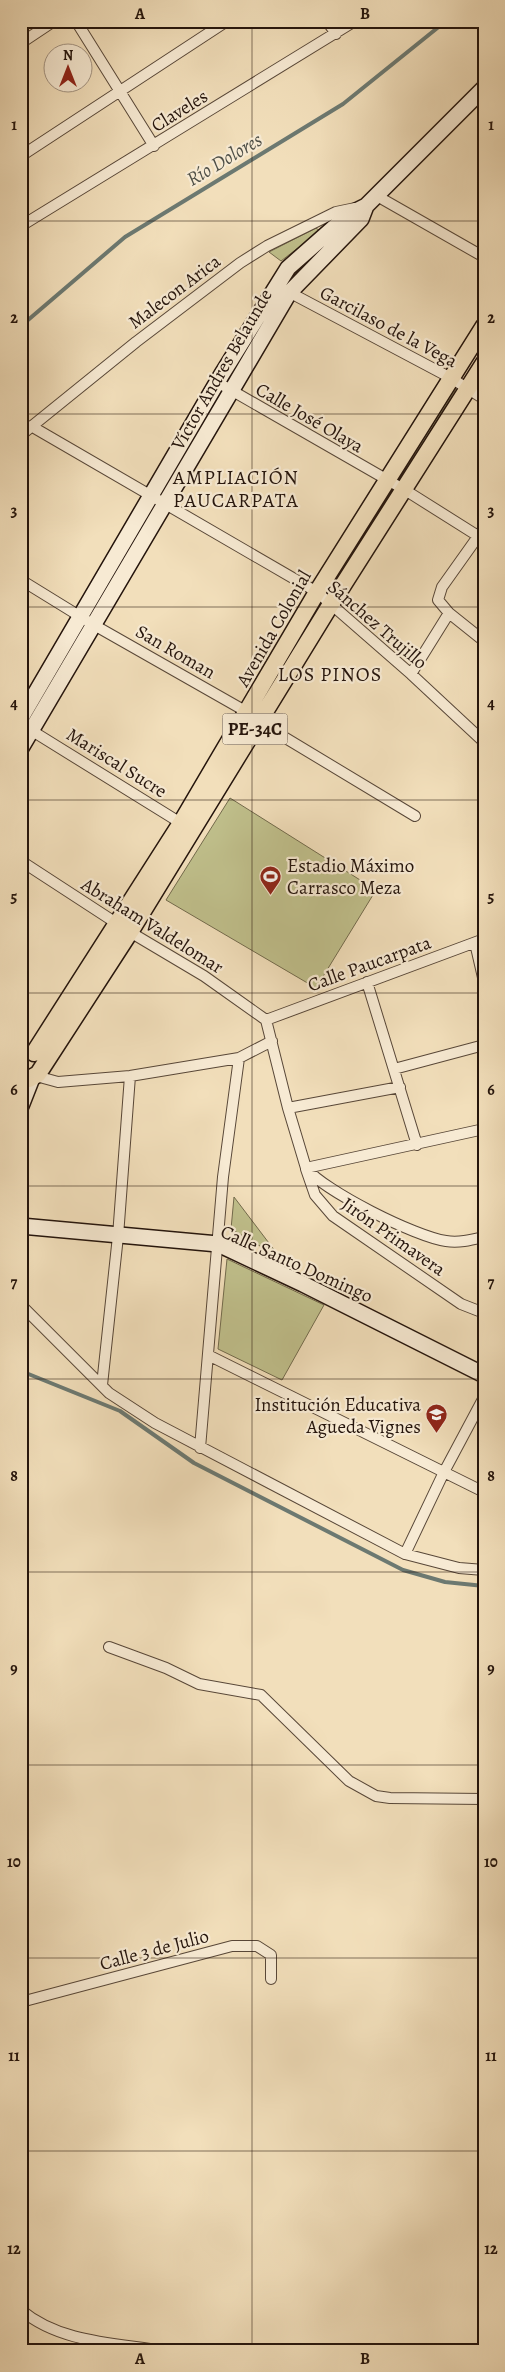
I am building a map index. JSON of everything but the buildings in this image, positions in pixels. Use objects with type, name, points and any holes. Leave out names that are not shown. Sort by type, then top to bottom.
[{"type":"main road","name":"Avenida Colonial","points":[[253,717],[317,592],[484,326]]},
{"type":"main road","name":"Avenida Colonial","points":[[31,1067],[123,928],[253,717],[331,604],[484,363]]},
{"type":"street","points":[[21,43],[54,21]]},
{"type":"street","points":[[76,21],[154,146]]},
{"type":"street","points":[[21,156],[227,21]]},
{"type":"street","points":[[328,21],[336,34]]},
{"type":"street","name":"Claveles","points":[[21,226],[355,21]]},
{"type":"street","name":"Víctor Andres Belaunde","points":[[21,718],[217,382],[283,289],[355,225],[372,201],[481,96]]},
{"type":"street","points":[[372,201],[484,257]]},
{"type":"street","name":"Malecon Arica","points":[[21,435],[136,342],[240,263],[267,246],[336,212],[372,201]]},
{"type":"street","name":"Víctor Andres Belaunde","points":[[21,748],[27,727],[94,624],[232,392],[283,289]]},
{"type":"street","name":"Garcilaso de la Vega","points":[[283,289],[451,378],[484,399]]},
{"type":"street","name":"Calle José Olaya","points":[[217,382],[386,482],[481,532]]},
{"type":"street","name":"Sánchez Trujillo","points":[[31,426],[317,592],[411,674],[484,742]]},
{"type":"street","points":[[481,532],[442,587],[438,600],[449,613],[484,641]]},
{"type":"street","name":"San Roman","points":[[21,580],[253,717],[415,816]]},
{"type":"street","points":[[411,674],[449,613]]},
{"type":"street","name":"Mariscal Sucre","points":[[27,727],[187,826]]},
{"type":"street","name":"Abraham Valdelomar","points":[[21,861],[123,928],[204,976],[266,1020]]},
{"type":"street","points":[[480,941],[484,982]]},
{"type":"street","name":"Calle Paucarpata","points":[[266,1020],[480,941]]},
{"type":"street","points":[[367,982],[417,1145]]},
{"type":"street","name":"Jirón Primavera","points":[[266,1020],[288,1108],[315,1195],[333,1216],[461,1304],[484,1313]]},
{"type":"street","points":[[21,1106],[31,1067],[58,1082],[130,1076],[239,1058],[272,1041]]},
{"type":"street","points":[[394,1068],[484,1045]]},
{"type":"street","points":[[200,1448],[223,1177],[239,1058]]},
{"type":"street","points":[[102,1385],[118,1236],[130,1076]]},
{"type":"street","points":[[288,1108],[400,1087]]},
{"type":"street","points":[[306,1168],[484,1129]]},
{"type":"street","points":[[306,1168],[321,1184],[334,1192],[422,1234],[444,1241],[462,1242],[484,1237]]},
{"type":"street","name":"Calle Santo Domingo","points":[[21,1226],[218,1244],[303,1284],[484,1376]]},
{"type":"street","points":[[21,1305],[109,1393],[147,1418],[200,1448],[406,1554],[459,1568],[484,1570]]},
{"type":"street","points":[[208,1355],[484,1492]]},
{"type":"street","points":[[406,1554],[444,1472],[484,1397]]},
{"type":"street","points":[[109,1647],[166,1668],[199,1684],[261,1695],[350,1781],[376,1796],[390,1798],[484,1799]]},
{"type":"street","name":"Calle 3 de Julio","points":[[21,2002],[232,1946],[257,1946],[272,1955],[271,1979]]},
{"type":"street","points":[[21,2310],[43,2326],[61,2333],[164,2351]]},
{"type":"green space","points":[[316,228],[320,231],[281,261],[269,252]]},
{"type":"green space","points":[[453,388],[456,389],[401,479],[398,477]]},
{"type":"green space","name":"Estadio Máximo Carrasco Meza","points":[[230,798],[376,890],[316,988],[166,900]]},
{"type":"green space","points":[[234,1197],[278,1255],[277,1256],[231,1229]]},
{"type":"green space","points":[[227,1259],[324,1305],[282,1380],[218,1349]]},
{"type":"waterway","name":"Río Dolores","points":[[21,326],[125,237],[343,104],[446,21]]},
{"type":"waterway","points":[[21,1371],[120,1411],[194,1463],[403,1570],[445,1582],[484,1586]]},
{"type":"place","name":"Estadio Máximo Carrasco Meza","points":[[271,895]]},
{"type":"place","name":"Institución Educativa Agueda Vignes","points":[[437,1434]]},
{"type":"district","name":"AMPLIACIÓN PAUCARPATA","points":[[236,488]]},
{"type":"district","name":"LOS PINOS","points":[[330,674]]}]
